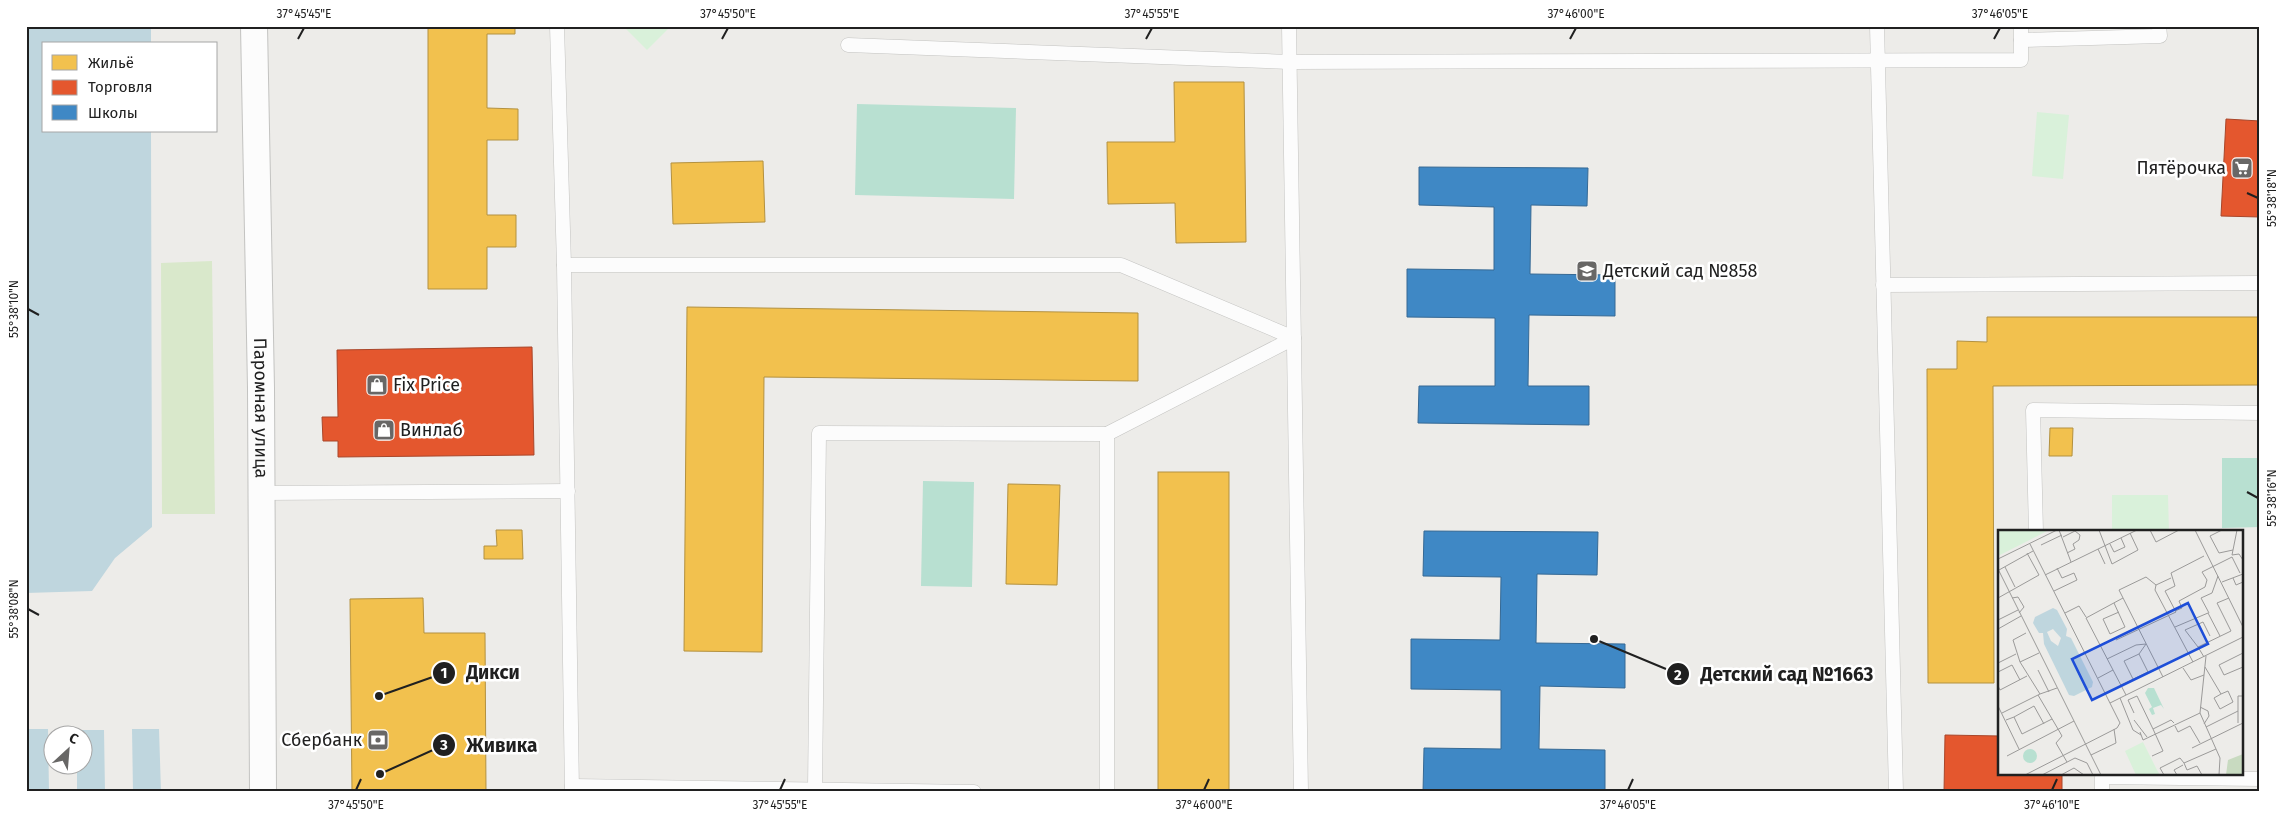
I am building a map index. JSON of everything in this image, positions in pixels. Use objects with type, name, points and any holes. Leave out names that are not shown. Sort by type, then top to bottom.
[{"type":"street","name":"Паромная улица","points":[[254,26],[261,388],[263,792]]},
{"type":"lane","points":[[557,26],[564,265],[572,789],[814,789],[974,792]]},
{"type":"lane","points":[[1289,26],[1301,792]]},
{"type":"lane","points":[[1877,26],[1896,792]]},
{"type":"lane","points":[[848,45],[1290,62],[1878,62],[2021,60],[2021,33],[2160,36],[2160,26]]},
{"type":"lane","points":[[564,265],[1121,265],[1294,338]]},
{"type":"lane","points":[[1883,285],[2260,283]]},
{"type":"lane","points":[[814,789],[819,433],[1107,434],[1294,338]]},
{"type":"lane","points":[[2036,530],[2033,410],[2260,413]]},
{"type":"lane","points":[[1107,434],[1107,792]]},
{"type":"lane","points":[[261,494],[568,491]]},
{"type":"lane","points":[[2102,792],[2102,776],[2260,779]]},
{"type":"green space","points":[[623,26],[671,26],[647,50]]},
{"type":"green space","points":[[857,104],[1016,108],[1014,199],[855,195]]},
{"type":"green space","points":[[2037,112],[2069,115],[2063,179],[2032,176]]},
{"type":"green space","points":[[212,261],[215,514],[162,514],[161,263]]},
{"type":"green space","points":[[2222,458],[2260,458],[2260,527],[2222,528]]},
{"type":"green space","points":[[923,481],[974,482],[972,587],[921,586]]},
{"type":"green space","points":[[2112,495],[2168,495],[2169,530],[2112,530]]},
{"type":"water","points":[[26,26],[151,26],[151,42],[42,42],[42,132],[151,132],[152,527],[115,558],[92,591],[26,593]]},
{"type":"water","points":[[26,729],[42,729],[42,776],[49,776],[49,792],[26,792]]},
{"type":"water","points":[[132,729],[159,729],[161,792],[133,792]]},
{"type":"water","points":[[92,730],[104,730],[105,792],[77,792],[77,776],[92,776]]},
{"type":"building: Жильё","points":[[428,26],[515,26],[515,34],[487,34],[487,108],[518,109],[518,140],[487,140],[487,215],[516,215],[516,247],[487,247],[487,289],[428,289]]},
{"type":"building: Жильё","points":[[1174,82],[1244,82],[1246,242],[1176,243],[1175,203],[1108,204],[1107,142],[1175,142]]},
{"type":"building: Жильё","points":[[763,161],[765,222],[673,224],[671,163]]},
{"type":"building: Жильё","points":[[687,307],[1138,313],[1138,381],[764,377],[762,652],[684,651]]},
{"type":"building: Жильё","points":[[1987,317],[2260,317],[2260,385],[1993,386],[1994,683],[1928,683],[1927,369],[1957,369],[1957,341],[1987,342]]},
{"type":"building: Жильё","points":[[2050,428],[2073,428],[2072,456],[2049,456]]},
{"type":"building: Жильё","points":[[1158,472],[1229,472],[1229,792],[1158,792]]},
{"type":"building: Жильё","points":[[1008,484],[1060,485],[1057,585],[1006,584]]},
{"type":"building: Жильё","points":[[496,530],[522,530],[523,559],[484,559],[484,546],[497,546]]},
{"type":"building: Жильё","points":[[423,598],[424,633],[485,633],[486,792],[352,792],[350,599]]},
{"type":"building: Торговля","name":"Пятёрочка","points":[[2226,119],[2260,121],[2260,217],[2221,216]]},
{"type":"building: Торговля","points":[[532,347],[534,455],[338,457],[338,441],[323,441],[322,417],[338,417],[337,350]]},
{"type":"building: Торговля","points":[[1945,735],[1998,736],[1998,776],[2062,776],[2062,792],[1944,792]]},
{"type":"building: Школы","points":[[1419,167],[1588,168],[1587,206],[1531,205],[1530,274],[1615,275],[1615,316],[1529,315],[1528,386],[1589,386],[1589,425],[1418,423],[1419,386],[1495,386],[1495,318],[1407,317],[1407,269],[1494,270],[1494,207],[1419,205]]},
{"type":"building: Школы","points":[[1424,531],[1598,532],[1597,575],[1537,574],[1536,643],[1625,644],[1625,688],[1540,686],[1539,749],[1605,750],[1605,792],[1423,792],[1424,748],[1501,749],[1501,690],[1411,689],[1411,639],[1500,640],[1501,577],[1423,576]]},
{"type":"place","name":"Пятёрочка","points":[[2242,168]]},
{"type":"place","name":"Детский сад №858","points":[[1587,271]]},
{"type":"place","name":"Fix Price","points":[[377,385]]},
{"type":"place","name":"Винлаб","points":[[384,430]]},
{"type":"place","name":"Детский сад №1663","points":[[1594,639]]},
{"type":"place","name":"Дикси","points":[[379,696]]},
{"type":"place","name":"Сбербанк","points":[[378,740]]},
{"type":"place","name":"Живика","points":[[380,774]]}]
